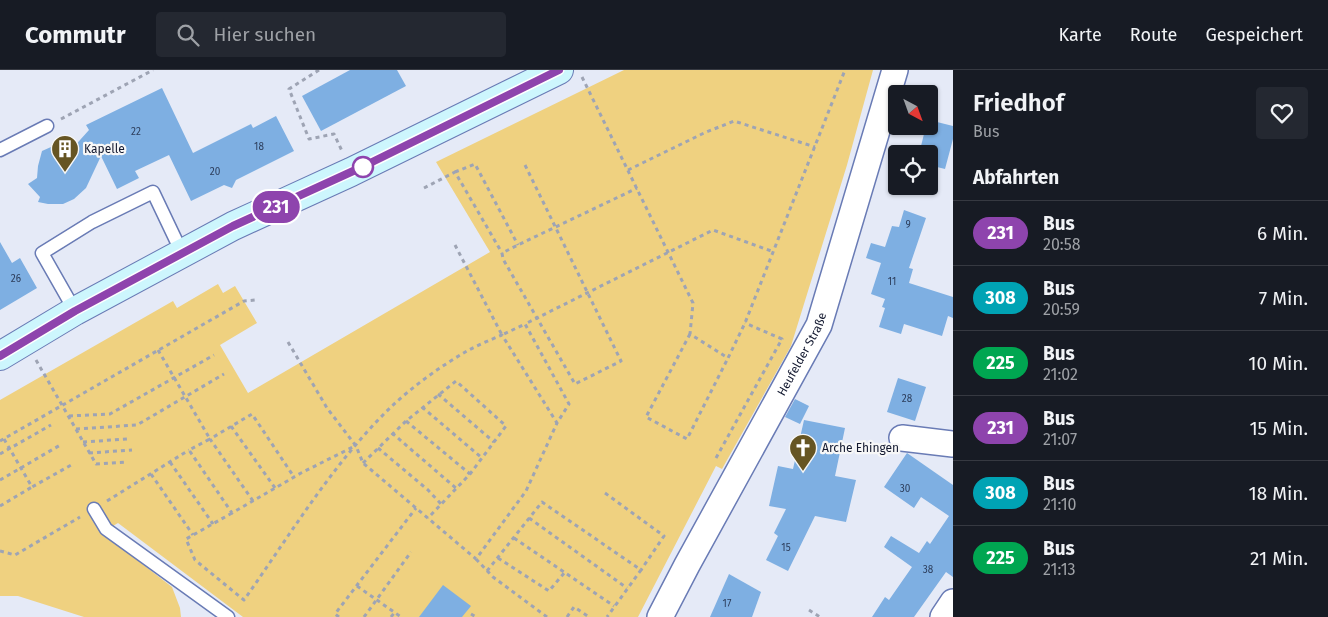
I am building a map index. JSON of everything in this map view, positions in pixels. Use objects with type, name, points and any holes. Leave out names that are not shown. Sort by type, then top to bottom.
[{"type":"street","points":[[0,356],[75,311],[182,252],[559,70]]},
{"type":"street","name":"Heufelder Straße","points":[[660,617],[819,325],[894,70]]},
{"type":"street","points":[[902,438],[953,444]]},
{"type":"street","points":[[943,617],[953,602]]},
{"type":"lane","points":[[0,150],[47,126]]},
{"type":"lane","points":[[75,311],[42,254],[92,222],[153,192],[182,252]]},
{"type":"lane","points":[[94,509],[106,529],[228,617]]},
{"type":"path","points":[[47,126],[154,70]]},
{"type":"path","points":[[320,70],[289,89],[309,139],[334,134],[351,172]]},
{"type":"path","points":[[579,70],[693,303],[690,334],[646,417],[663,428],[687,439],[745,323],[845,70]]},
{"type":"path","points":[[628,170],[704,133],[734,121],[815,147]]},
{"type":"path","points":[[424,188],[475,164],[518,245]]},
{"type":"path","points":[[455,172],[575,384],[621,361],[525,165]]},
{"type":"path","points":[[502,253],[637,188]]},
{"type":"path","points":[[356,446],[294,477],[186,539],[195,560],[244,600],[318,495],[356,446],[392,407],[426,379],[467,351],[713,230],[774,252]]},
{"type":"path","points":[[455,245],[502,335],[557,423]]},
{"type":"path","points":[[0,441],[244,301],[256,300]]},
{"type":"path","points":[[716,458],[782,339],[745,323]]},
{"type":"path","points":[[476,559],[526,491],[557,423],[569,404],[524,324]]},
{"type":"path","points":[[690,334],[728,358]]},
{"type":"path","points":[[25,341],[96,464],[126,462]]},
{"type":"path","points":[[288,342],[327,408],[356,446],[363,463],[476,559],[493,577],[547,617]]},
{"type":"path","points":[[158,350],[210,438],[253,501]]},
{"type":"path","points":[[69,416],[110,414],[214,355]]},
{"type":"path","points":[[76,429],[137,425],[224,374]]},
{"type":"path","points":[[363,463],[406,420],[456,382],[506,426],[470,474],[428,519]]},
{"type":"path","points":[[438,394],[494,442]]},
{"type":"path","points":[[422,407],[482,458]]},
{"type":"path","points":[[232,513],[189,450],[252,414],[294,477]]},
{"type":"path","points":[[406,420],[470,474]]},
{"type":"path","points":[[0,454],[51,425]]},
{"type":"path","points":[[231,426],[275,488]]},
{"type":"path","points":[[392,434],[456,489]]},
{"type":"path","points":[[4,439],[32,487]]},
{"type":"path","points":[[83,442],[128,439]]},
{"type":"path","points":[[0,480],[62,444]]},
{"type":"path","points":[[378,448],[428,490],[442,505]]},
{"type":"path","points":[[89,452],[132,450]]},
{"type":"path","points":[[170,462],[213,524]]},
{"type":"path","points":[[0,506],[73,464]]},
{"type":"path","points":[[151,474],[193,535]]},
{"type":"path","points":[[605,493],[664,536],[607,617]]},
{"type":"path","points":[[487,571],[542,502],[641,570]]},
{"type":"path","points":[[339,617],[335,614],[416,508]]},
{"type":"path","points":[[529,518],[627,588]]},
{"type":"path","points":[[514,538],[614,606]]},
{"type":"path","points":[[364,617],[411,552]]},
{"type":"path","points":[[498,558],[549,591],[564,572]]},
{"type":"path","points":[[357,586],[401,617]]},
{"type":"path","points":[[567,617],[574,607],[589,617]]},
{"type":"path","points":[[809,610],[820,617]]},
{"type":"path","points":[[391,617],[395,612]]},
{"type":"path","points":[[471,614],[476,617]]},
{"type":"shaded area","points":[[624,70],[873,70],[847,165],[791,346],[722,469],[716,466],[638,617],[243,617],[118,523],[103,532],[172,587],[180,608],[181,617],[84,617],[18,596],[0,596],[0,400],[173,301],[177,308],[218,284],[223,293],[235,286],[257,323],[220,345],[248,393],[490,252],[436,162]]},
{"type":"building","points":[[350,70],[397,70],[406,86],[321,131],[302,96]]},
{"type":"building","points":[[162,88],[193,153],[251,124],[253,128],[276,116],[294,151],[236,180],[232,188],[224,185],[191,201],[169,155],[135,171],[139,178],[117,189],[101,156],[86,188],[74,199],[63,204],[38,202],[40,197],[28,184],[37,178],[42,151],[51,147],[71,150],[89,130],[86,125]]},
{"type":"building","points":[[938,122],[953,126],[953,139],[945,169],[938,167],[938,145],[921,145],[924,135],[938,135]]},
{"type":"building","points":[[904,210],[926,218],[909,268],[913,269],[909,283],[953,297],[953,318],[948,316],[942,336],[904,324],[901,334],[879,327],[885,308],[882,307],[885,299],[871,294],[881,263],[866,258],[871,243],[885,247],[892,226],[899,227]]},
{"type":"building","points":[[0,242],[12,263],[20,258],[37,288],[0,310]]},
{"type":"building","points":[[898,378],[926,387],[915,421],[887,412]]},
{"type":"building","points":[[795,399],[809,406],[800,424],[785,417]]},
{"type":"building","name":"Arche Ehingen","points":[[804,420],[845,428],[835,476],[856,480],[846,522],[815,516],[788,571],[766,560],[778,536],[774,533],[786,509],[769,506],[778,466],[793,469]]},
{"type":"building","points":[[907,453],[953,485],[953,577],[946,572],[914,617],[872,617],[885,597],[889,600],[912,567],[884,547],[891,536],[919,553],[927,541],[930,544],[949,516],[921,497],[914,508],[884,487]]},
{"type":"building","points":[[729,574],[761,592],[752,617],[710,617]]},
{"type":"building","points":[[443,585],[471,606],[462,617],[419,617]]},
{"type":"bus line","name":"231","points":[[0,356],[75,311],[182,252],[233,226],[362,167],[559,70]]},
{"type":"place","name":"Kapelle","points":[[65,173]]},
{"type":"place","name":"Arche Ehingen","points":[[803,472]]}]
